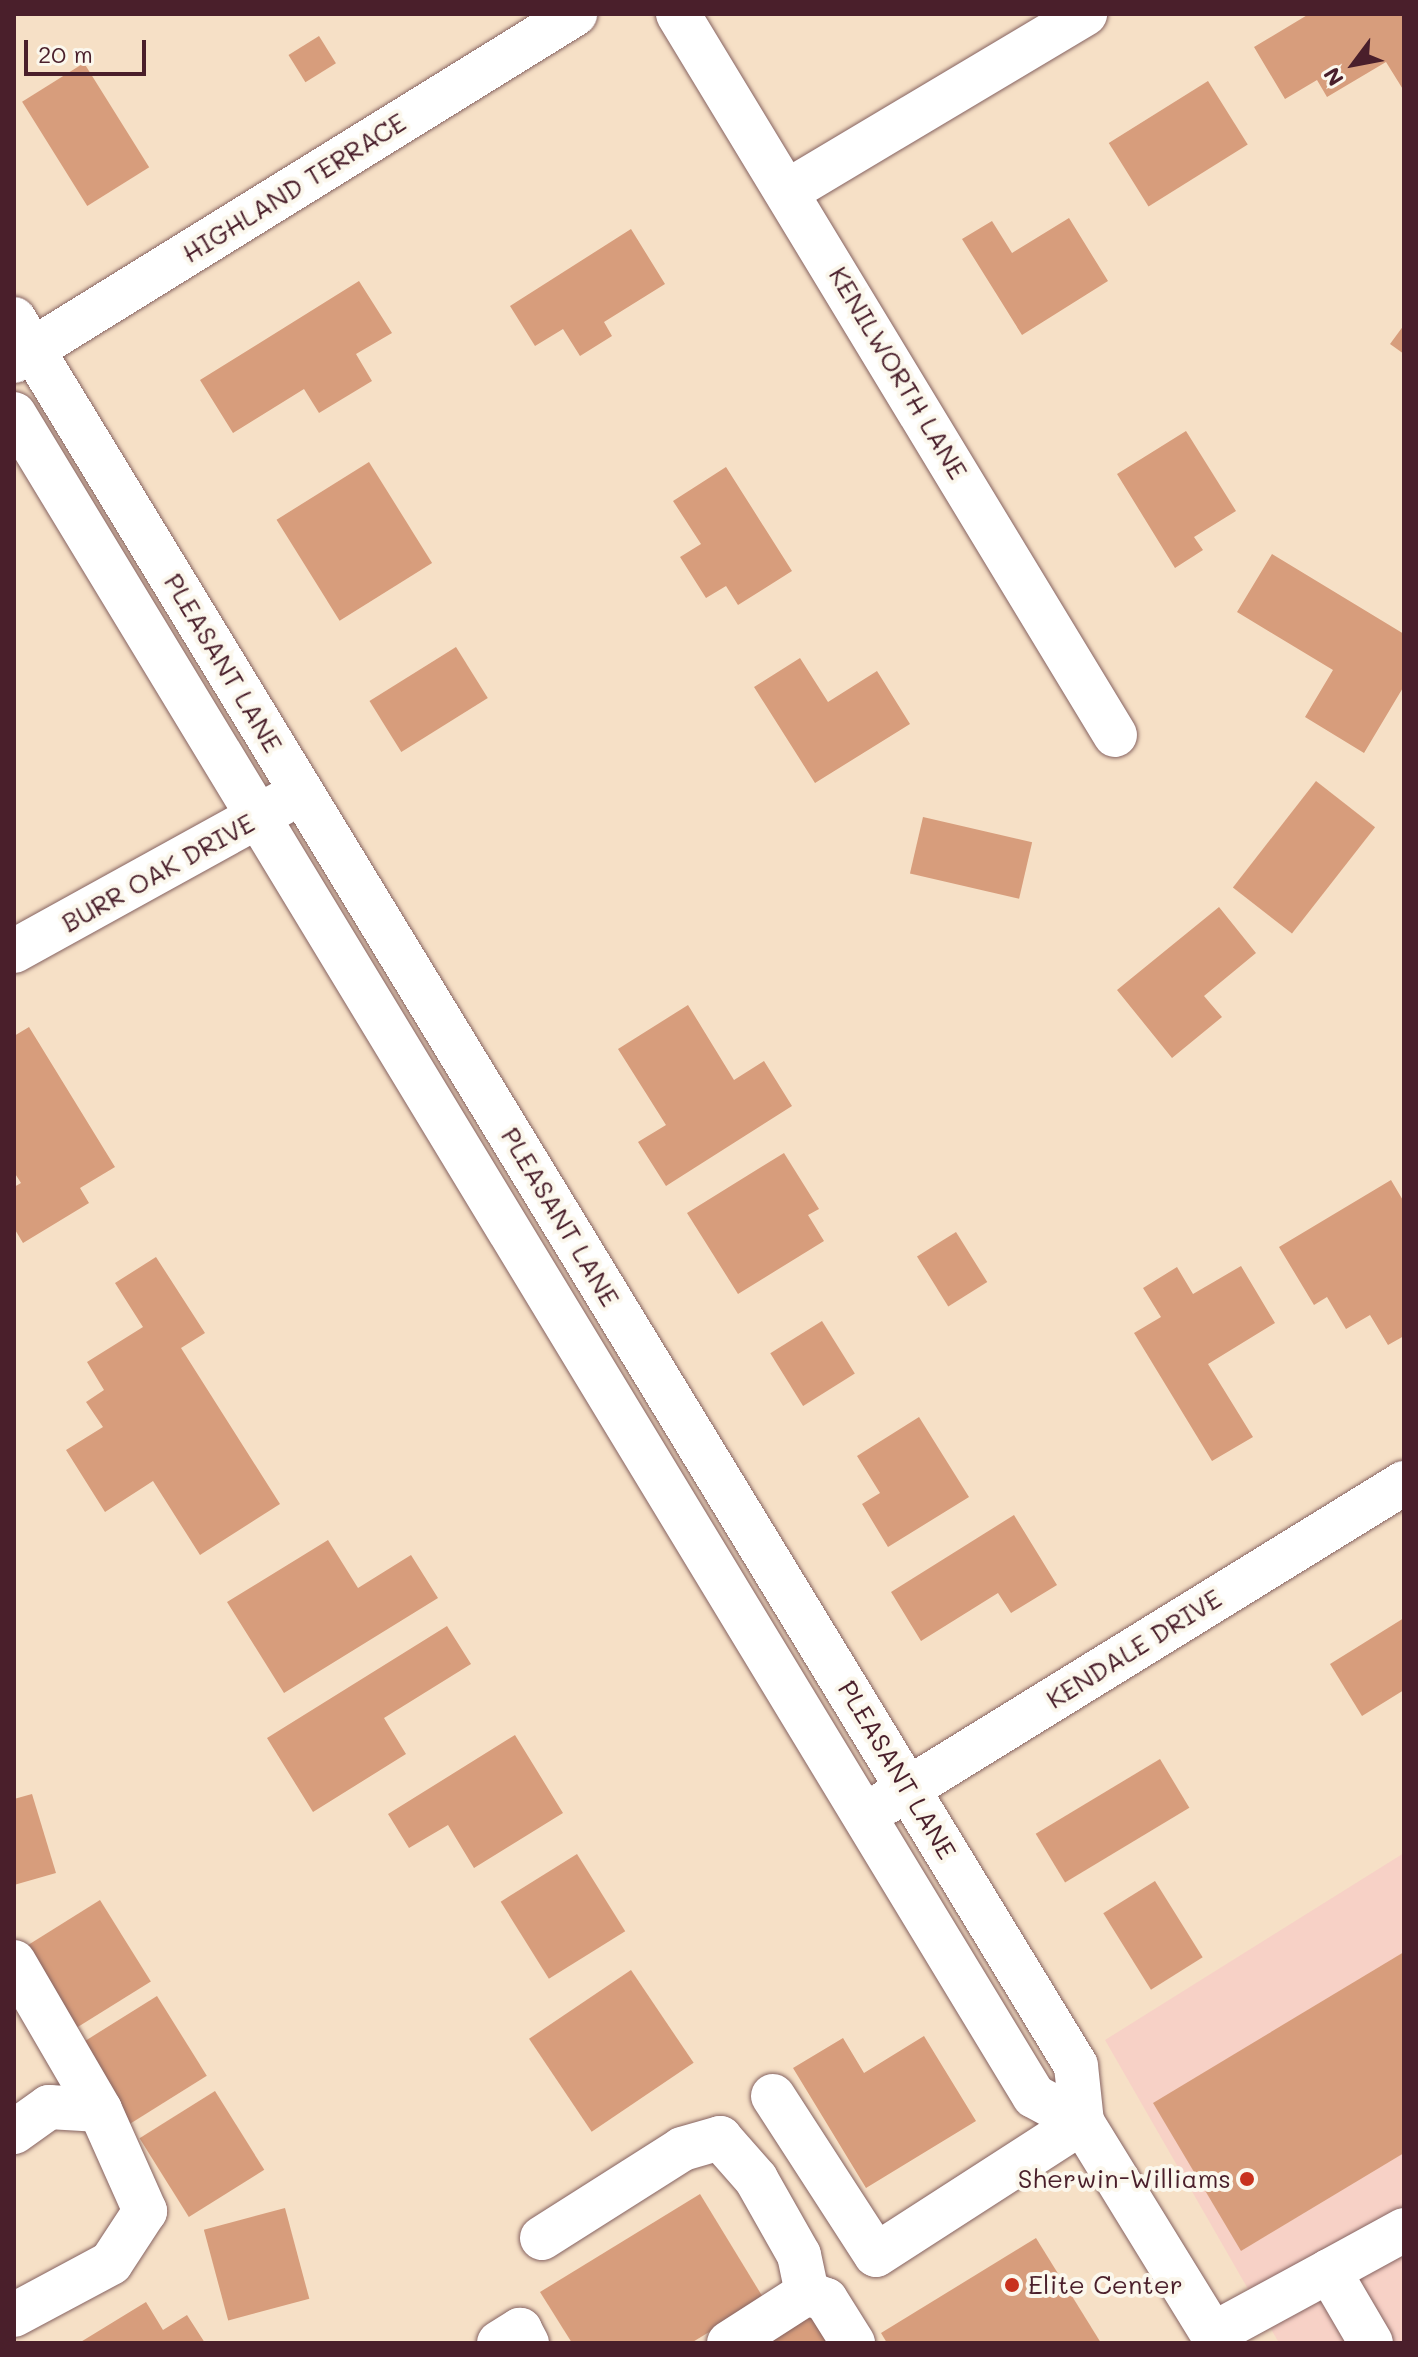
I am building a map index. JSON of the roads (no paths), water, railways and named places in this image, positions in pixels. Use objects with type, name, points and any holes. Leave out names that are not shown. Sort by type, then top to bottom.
[{"type":"street","name":"HIGHLAND TERRACE","points":[[20,343],[575,14]]},
{"type":"street","name":"KENILWORTH LANE","points":[[678,14],[1115,735]]},
{"type":"street","points":[[788,191],[1085,14]]},
{"type":"street","name":"PLEASANT LANE","points":[[20,343],[301,791],[1076,2066],[1082,2122],[1216,2339]]},
{"type":"street","name":"PLEASANT LANE","points":[[14,414],[1034,2096],[1082,2122]]},
{"type":"street","name":"BURR OAK DRIVE","points":[[14,951],[301,791]]},
{"type":"street","points":[[340,952],[382,925]]},
{"type":"street","name":"KENDALE DRIVE","points":[[865,1816],[1404,1483]]},
{"type":"street","points":[[14,1962],[100,2110],[145,2211],[111,2263],[14,2315]]},
{"type":"street","points":[[773,2096],[876,2255],[1082,2122]]},
{"type":"street","points":[[14,2132],[49,2107],[100,2110]]},
{"type":"street","points":[[542,2238],[682,2149],[720,2138],[756,2179],[799,2255],[807,2293]]},
{"type":"street","points":[[1216,2339],[1404,2230]]},
{"type":"street","points":[[1329,2271],[1371,2343]]},
{"type":"street","points":[[729,2343],[807,2293]]},
{"type":"street","points":[[807,2293],[826,2300],[853,2343]]},
{"type":"street","points":[[499,2343],[520,2330],[527,2343]]},
{"type":"place","name":"Sherwin-Williams","points":[[1247,2179]]},
{"type":"place","name":"Elite Center","points":[[1012,2285]]}]
